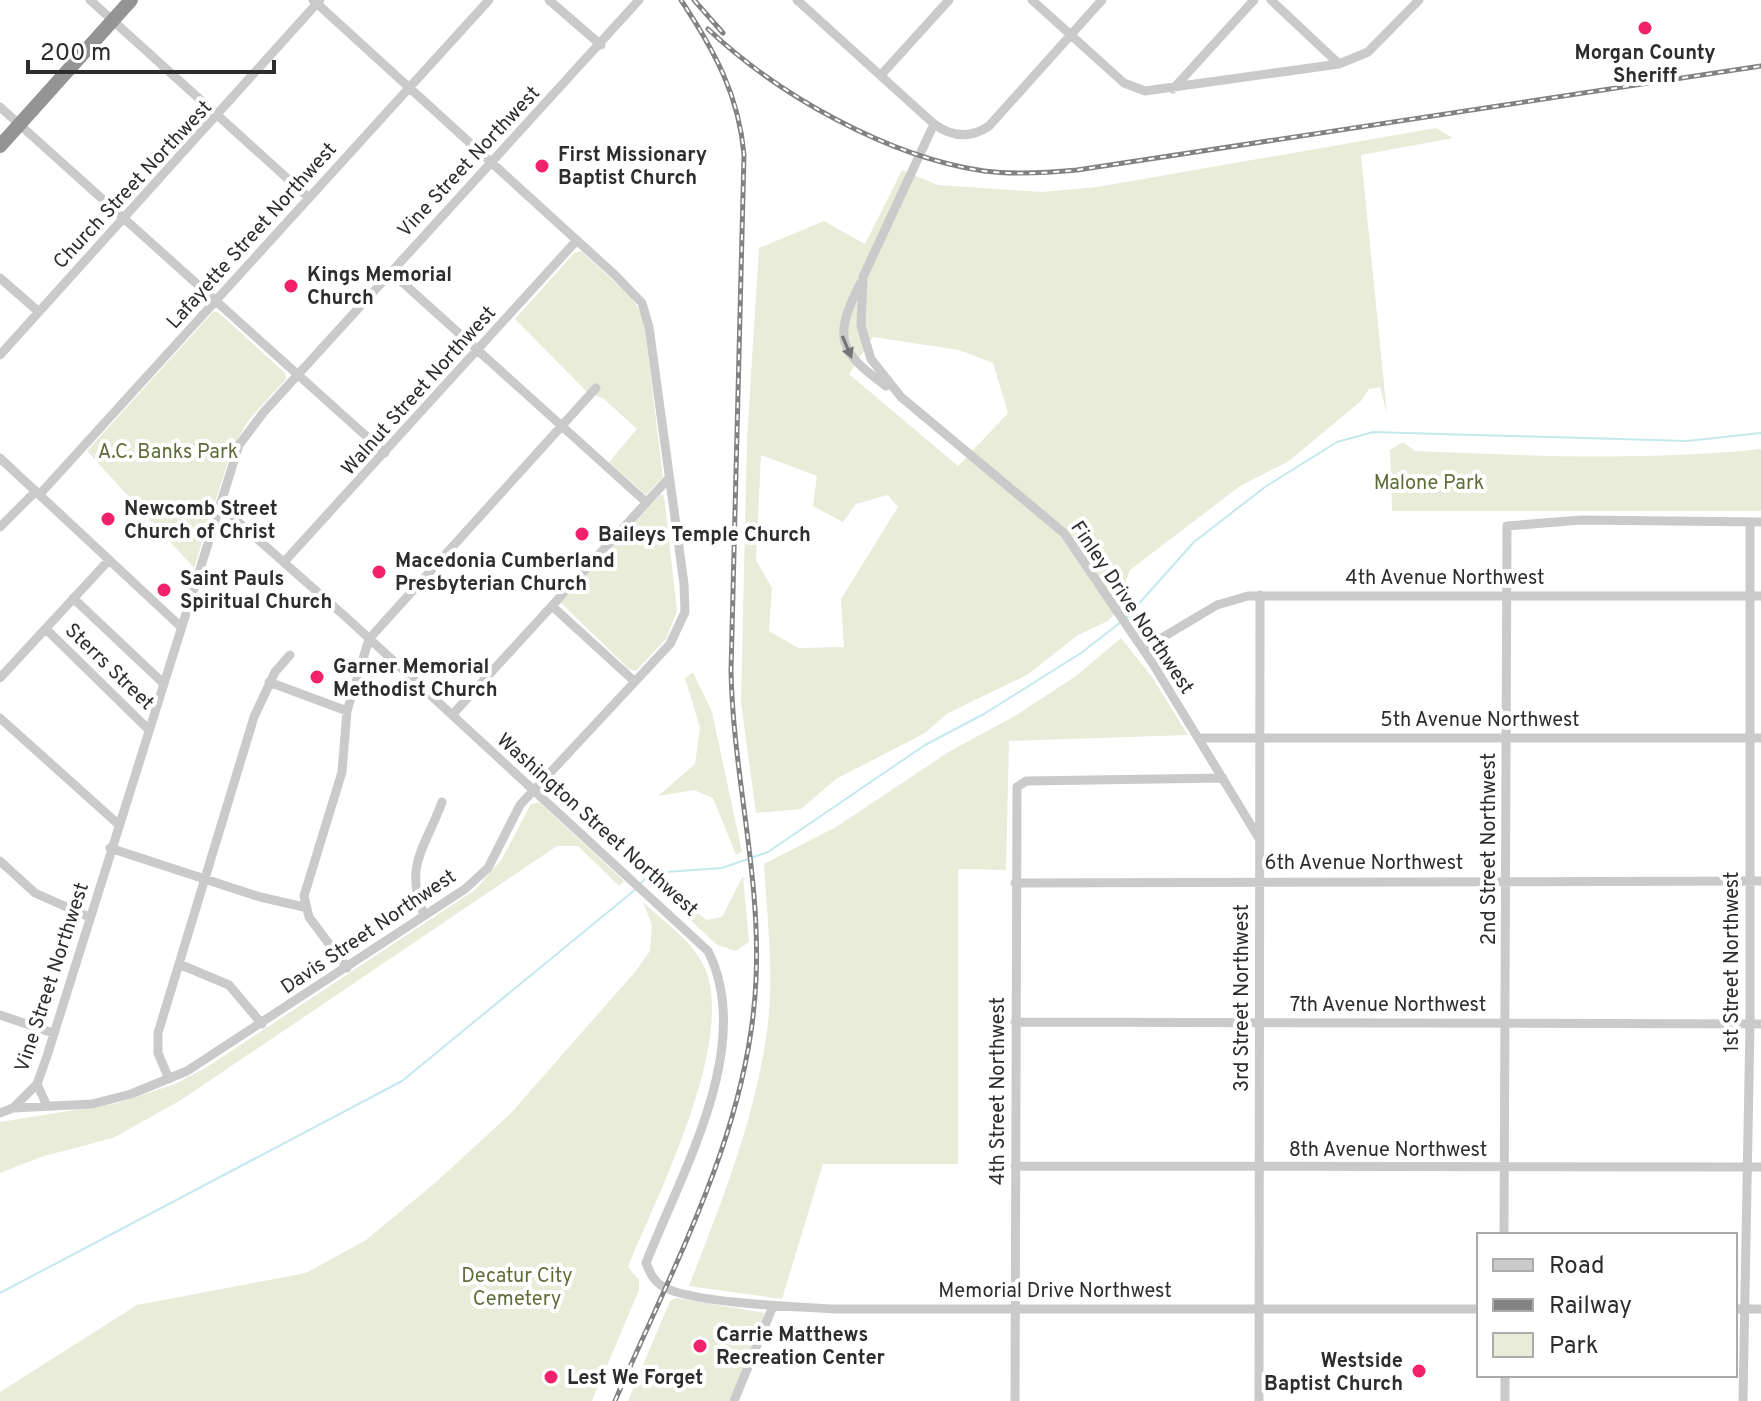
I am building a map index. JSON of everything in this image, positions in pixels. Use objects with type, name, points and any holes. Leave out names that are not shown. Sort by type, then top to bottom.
[{"type":"highway","points":[[0,146],[131,0]]},
{"type":"street","points":[[90,0],[309,198]]},
{"type":"street","name":"Lafayette Street Northwest","points":[[0,527],[38,492],[215,303],[489,0]]},
{"type":"street","points":[[549,0],[601,45]]},
{"type":"street","name":"Vine Street Northwest","points":[[13,1108],[37,1084],[239,445],[297,375],[639,0]]},
{"type":"street","points":[[797,0],[944,132],[971,135],[989,126],[1102,0]]},
{"type":"street","points":[[881,75],[949,0]]},
{"type":"street","points":[[1032,0],[1133,90],[1173,89],[1339,64],[1368,52],[1419,0]]},
{"type":"street","points":[[1173,89],[1254,0]]},
{"type":"street","points":[[1271,0],[1339,64]]},
{"type":"street","name":"Davis Street Northwest","points":[[0,1113],[13,1108],[92,1104],[169,1079],[205,1062],[465,889],[488,868],[515,814],[534,790],[670,644],[685,612],[645,313],[636,295],[317,1]]},
{"type":"street","name":"Church Street Northwest","points":[[0,355],[217,117],[317,1]]},
{"type":"street","points":[[0,107],[385,453]]},
{"type":"street","name":"Finley Drive Northwest","points":[[934,124],[846,316],[841,336],[847,355],[1064,533],[1133,633],[1260,840]]},
{"type":"street","name":"Walnut Street Northwest","points":[[284,562],[577,240]]},
{"type":"street","points":[[391,272],[646,502]]},
{"type":"street","name":"Finley Drive Northwest","points":[[863,277],[863,338],[871,359],[901,397]]},
{"type":"street","points":[[0,278],[39,312]]},
{"type":"street","points":[[304,907],[306,886],[342,772],[347,711],[369,639],[596,388]]},
{"type":"street","points":[[0,458],[180,626]]},
{"type":"street","points":[[452,715],[669,478]]},
{"type":"street","name":"Washington Street Northwest","points":[[219,505],[651,895],[708,951],[722,987],[725,1014],[723,1046],[702,1124],[646,1263]]},
{"type":"street","name":"1st Street Northwest","points":[[1743,1401],[1756,1024],[1748,881],[1750,522]]},
{"type":"street","name":"2nd Street Northwest","points":[[1504,1233],[1506,531],[1513,524],[1761,522]]},
{"type":"street","points":[[0,678],[109,560]]},
{"type":"street","name":"4th Avenue Northwest","points":[[1143,649],[1217,605],[1260,595],[1761,596]]},
{"type":"street","name":"3rd Street Northwest","points":[[1259,1401],[1260,595]]},
{"type":"street","points":[[73,598],[162,682]]},
{"type":"street","points":[[552,606],[634,681]]},
{"type":"street","name":"Sterrs Street","points":[[46,629],[148,729]]},
{"type":"street","points":[[169,1079],[156,1044],[254,717],[269,682],[290,655]]},
{"type":"street","points":[[269,682],[347,711]]},
{"type":"street","points":[[0,718],[118,824]]},
{"type":"street","name":"5th Avenue Northwest","points":[[1200,738],[1761,738]]},
{"type":"street","name":"4th Street Northwest","points":[[1015,1401],[1015,793],[1021,783],[1223,778]]},
{"type":"street","points":[[424,915],[416,895],[416,861],[442,802]]},
{"type":"street","points":[[110,848],[205,880],[304,907],[347,968]]},
{"type":"street","points":[[0,861],[35,893],[89,917]]},
{"type":"street","name":"6th Avenue Northwest","points":[[1015,883],[1504,879],[1761,881]]},
{"type":"street","points":[[179,964],[229,985],[262,1024]]},
{"type":"street","points":[[0,1015],[53,1033]]},
{"type":"street","name":"7th Avenue Northwest","points":[[1015,1022],[1756,1024]]},
{"type":"street","points":[[37,1084],[47,1106]]},
{"type":"street","points":[[35,1108],[37,1084]]},
{"type":"street","name":"8th Avenue Northwest","points":[[1015,1166],[1761,1167]]},
{"type":"street","name":"Memorial Drive Northwest","points":[[646,1263],[652,1278],[669,1290],[773,1306],[1477,1309]]},
{"type":"street","points":[[734,1401],[773,1306]]},
{"type":"street","points":[[1737,1309],[1761,1309]]},
{"type":"street","points":[[1505,1377],[1505,1401]]},
{"type":"green space","points":[[1436,128],[1453,138],[1361,155],[1387,414],[1380,387],[1369,389],[1361,401],[1289,461],[1240,486],[1130,570],[1124,586],[1127,600],[1108,621],[1078,635],[1027,675],[948,713],[925,733],[836,779],[801,809],[756,813],[741,703],[747,439],[759,248],[824,221],[865,244],[902,170],[938,185],[1042,192],[1097,187]],"holes":[[[873,337],[959,350],[993,363],[1008,413],[958,466],[849,374]],[[761,455],[817,476],[813,506],[843,522],[856,504],[888,495],[898,507],[841,599],[844,647],[798,648],[769,631],[772,588],[756,560]]]},
{"type":"green space","points":[[581,251],[631,297],[643,315],[663,477],[646,495],[609,462],[637,429],[604,399],[587,392],[515,319],[574,253]]},
{"type":"green space","name":"A.C. Banks Park","points":[[213,312],[218,312],[285,373],[286,379],[248,421],[232,449],[194,568],[87,451]]},
{"type":"green space","name":"Malone Park","points":[[1403,442],[1415,451],[1545,456],[1675,455],[1761,449],[1761,511],[1392,511],[1390,450]]},
{"type":"green space","points":[[660,495],[664,495],[677,611],[666,639],[636,671],[629,669],[561,603]]},
{"type":"green space","points":[[1121,638],[1152,677],[1188,735],[1009,741],[1006,870],[958,869],[958,1164],[823,1164],[782,1299],[689,1286],[737,1157],[763,1057],[770,983],[764,864],[836,827],[950,751],[1015,716],[1076,676]]},
{"type":"green space","points":[[693,672],[712,712],[742,852],[736,855],[713,798],[694,790],[658,796],[695,764],[700,728],[685,678]]},
{"type":"green space","points":[[539,802],[624,881],[619,886],[578,846],[557,846],[181,1100],[113,1138],[44,1156],[0,1173],[0,1122],[118,1103],[175,1084],[207,1067],[475,890],[502,859],[531,804]]},
{"type":"green space","points":[[743,876],[749,942],[736,951],[717,945],[654,886],[663,882],[706,920],[722,917]]},
{"type":"green space","name":"Decatur City Cemetery","points":[[643,902],[684,939],[703,964],[711,995],[711,1032],[690,1116],[628,1267],[639,1280],[639,1290],[592,1401],[0,1401],[0,1392],[137,1305],[306,1273],[366,1240],[435,1183],[510,1114],[635,972],[650,951],[652,925]]},
{"type":"green space","points":[[676,1298],[765,1313],[729,1401],[628,1401],[670,1301]]},
{"type":"waterway","points":[[1126,618],[1194,542],[1265,487],[1337,442],[1373,432],[1687,441],[1761,433]]},
{"type":"waterway","points":[[640,884],[651,873],[722,868],[768,852],[925,745],[984,714],[1081,653],[1121,622]]},
{"type":"waterway","points":[[0,1293],[402,1081],[636,889]]},
{"type":"railway","points":[[615,1401],[684,1247],[724,1143],[740,1089],[751,1035],[756,979],[751,863],[736,748],[731,671],[744,155],[731,93],[704,37],[681,0]]},
{"type":"railway","points":[[694,0],[723,33]]},
{"type":"railway","points":[[708,29],[767,77],[836,120],[910,152],[947,164],[1007,173],[1077,170],[1761,66]]},
{"type":"place","name":"Morgan County Sheriff","points":[[1645,28]]},
{"type":"place","name":"First Missionary Baptist Church","points":[[542,166]]},
{"type":"place","name":"Kings Memorial Church","points":[[291,286]]},
{"type":"place","name":"Newcomb Street Church of Christ","points":[[108,519]]},
{"type":"place","name":"Baileys Temple Church","points":[[582,534]]},
{"type":"place","name":"Macedonia Cumberland Presbyterian Church","points":[[379,572]]},
{"type":"place","name":"Saint Pauls Spiritual Church","points":[[164,590]]},
{"type":"place","name":"Garner Memorial Methodist Church","points":[[317,677]]},
{"type":"place","name":"Carrie Matthews Recreation Center","points":[[700,1346]]},
{"type":"place","name":"Westside Baptist Church","points":[[1419,1371]]},
{"type":"place","name":"Lest We Forget","points":[[551,1377]]}]
